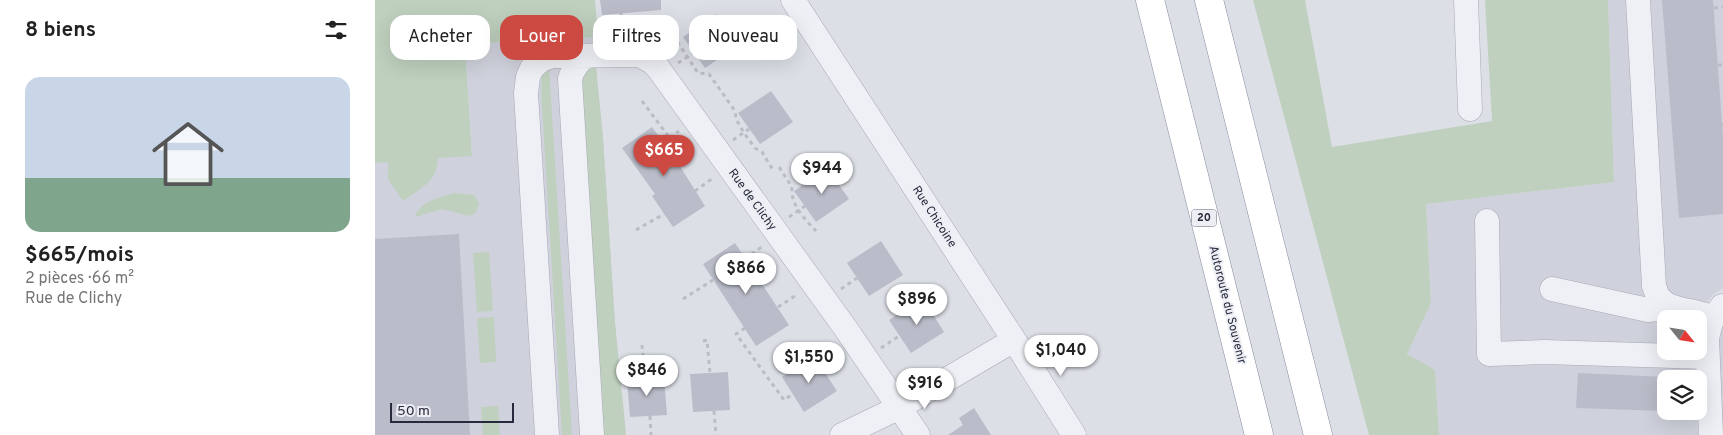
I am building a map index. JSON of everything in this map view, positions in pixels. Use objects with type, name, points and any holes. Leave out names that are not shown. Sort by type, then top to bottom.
[{"type":"highway","name":"Autoroute du Souvenir","points":[[1149,0],[1259,435]]},
{"type":"highway","points":[[1209,0],[1319,435]]},
{"type":"street","name":"Rue Chicoine","points":[[793,0],[1074,435]]},
{"type":"street","points":[[1466,0],[1470,109]]},
{"type":"street","points":[[1638,0],[1654,286],[1658,296],[1666,304],[1682,310],[1718,311],[1707,338]]},
{"type":"street","name":"Rue de Clichy","points":[[547,435],[526,87],[533,68],[541,60],[552,56],[593,56]]},
{"type":"street","points":[[592,435],[570,79],[578,62],[593,57]]},
{"type":"street","name":"Rue de Clichy","points":[[648,60],[658,68],[846,329],[918,435]]},
{"type":"street","points":[[1487,221],[1489,354],[1544,352],[1657,357]]},
{"type":"street","points":[[1552,289],[1648,310],[1658,309],[1666,304]]},
{"type":"street","points":[[842,435],[900,407],[1014,340]]},
{"type":"street","points":[[1707,357],[1716,386],[1715,431]]},
{"type":"path","points":[[1713,8],[1723,7]]},
{"type":"path","points":[[679,44],[698,73],[709,74],[722,90],[735,111],[736,119],[744,133],[755,148],[762,152],[773,170]]},
{"type":"path","points":[[672,68],[687,57]]},
{"type":"path","points":[[1718,65],[1723,64]]},
{"type":"path","points":[[643,101],[669,137]]},
{"type":"path","points":[[727,144],[749,129]]},
{"type":"path","points":[[663,142],[680,130]]},
{"type":"path","points":[[779,166],[792,187],[791,195],[799,210],[816,231]]},
{"type":"path","points":[[695,191],[720,173]]},
{"type":"path","points":[[783,221],[805,206]]},
{"type":"path","points":[[637,230],[664,214]]},
{"type":"path","points":[[745,259],[769,242]]},
{"type":"path","points":[[835,294],[857,278]]},
{"type":"path","points":[[683,299],[713,280]]},
{"type":"path","points":[[778,307],[804,290]]},
{"type":"path","points":[[745,328],[736,334],[760,368],[785,400],[793,394]]},
{"type":"path","points":[[876,351],[899,336]]},
{"type":"path","points":[[703,341],[707,340],[710,373]]},
{"type":"path","points":[[641,345],[645,378]]},
{"type":"path","points":[[825,373],[851,355]]},
{"type":"path","points":[[714,411],[716,435]]},
{"type":"path","points":[[650,416],[651,435]]},
{"type":"shaded area","points":[[1608,0],[1723,0],[1723,288],[1713,295],[1702,310],[1657,310],[1657,360],[1695,360],[1696,370],[1657,370],[1657,420],[1697,420],[1698,435],[1439,435],[1435,371],[1407,354],[1431,303],[1426,204],[1614,182]]},
{"type":"shaded area","points":[[593,37],[593,60],[596,60],[615,323],[626,435],[375,435],[375,163],[472,155],[466,60],[490,60],[490,43],[500,42],[500,60],[583,60],[583,38]]},
{"type":"shaded area","points":[[1723,321],[1723,435],[1722,435],[1718,341]]},
{"type":"green space","points":[[375,0],[595,0],[596,15],[593,15],[593,37],[583,38],[583,15],[500,15],[500,42],[490,43],[490,15],[390,15],[390,60],[466,60],[472,156],[438,158],[435,173],[427,184],[403,201],[388,179],[388,162],[375,163]]},
{"type":"green space","points":[[1253,0],[1305,0],[1332,147],[1492,121],[1485,0],[1608,0],[1614,182],[1426,204],[1431,303],[1407,354],[1435,370],[1439,435],[1369,435]]},
{"type":"green space","points":[[549,66],[572,435],[562,435],[541,89],[542,76]]},
{"type":"green space","points":[[596,67],[603,138],[615,323],[626,435],[598,435],[580,71]]},
{"type":"green space","points":[[454,193],[474,195],[479,203],[476,212],[470,216],[442,209],[415,217],[425,204]]},
{"type":"green space","points":[[489,252],[493,311],[477,312],[473,253]]},
{"type":"green space","points":[[494,317],[496,362],[480,363],[477,318]]},
{"type":"green space","points":[[498,406],[500,435],[483,435],[481,407]]},
{"type":"building","points":[[600,0],[661,0],[661,10],[602,15]]},
{"type":"building","points":[[1662,0],[1713,0],[1723,137],[1723,214],[1679,218]]},
{"type":"building","points":[[689,33],[689,45],[683,37]]},
{"type":"building","points":[[699,60],[717,60],[705,68]]},
{"type":"building","points":[[771,91],[793,122],[760,144],[738,113]]},
{"type":"building","points":[[652,127],[674,157],[705,206],[673,227],[652,196],[655,194],[622,148]]},
{"type":"building","points":[[827,168],[849,199],[816,222],[794,191]]},
{"type":"building","points":[[459,234],[470,435],[375,435],[375,239]]},
{"type":"building","points":[[881,241],[903,275],[869,296],[847,263]]},
{"type":"building","points":[[735,243],[789,325],[756,346],[703,264]]},
{"type":"building","points":[[923,298],[944,332],[911,353],[889,320]]},
{"type":"building","points":[[814,356],[837,391],[804,412],[782,377]]},
{"type":"building","points":[[728,372],[730,410],[693,412],[690,374]]},
{"type":"building","points":[[1578,373],[1657,377],[1657,411],[1576,408]]},
{"type":"building","points":[[664,377],[667,415],[630,417],[627,380]]},
{"type":"building","points":[[974,408],[991,435],[948,435],[963,425],[959,418]]}]
